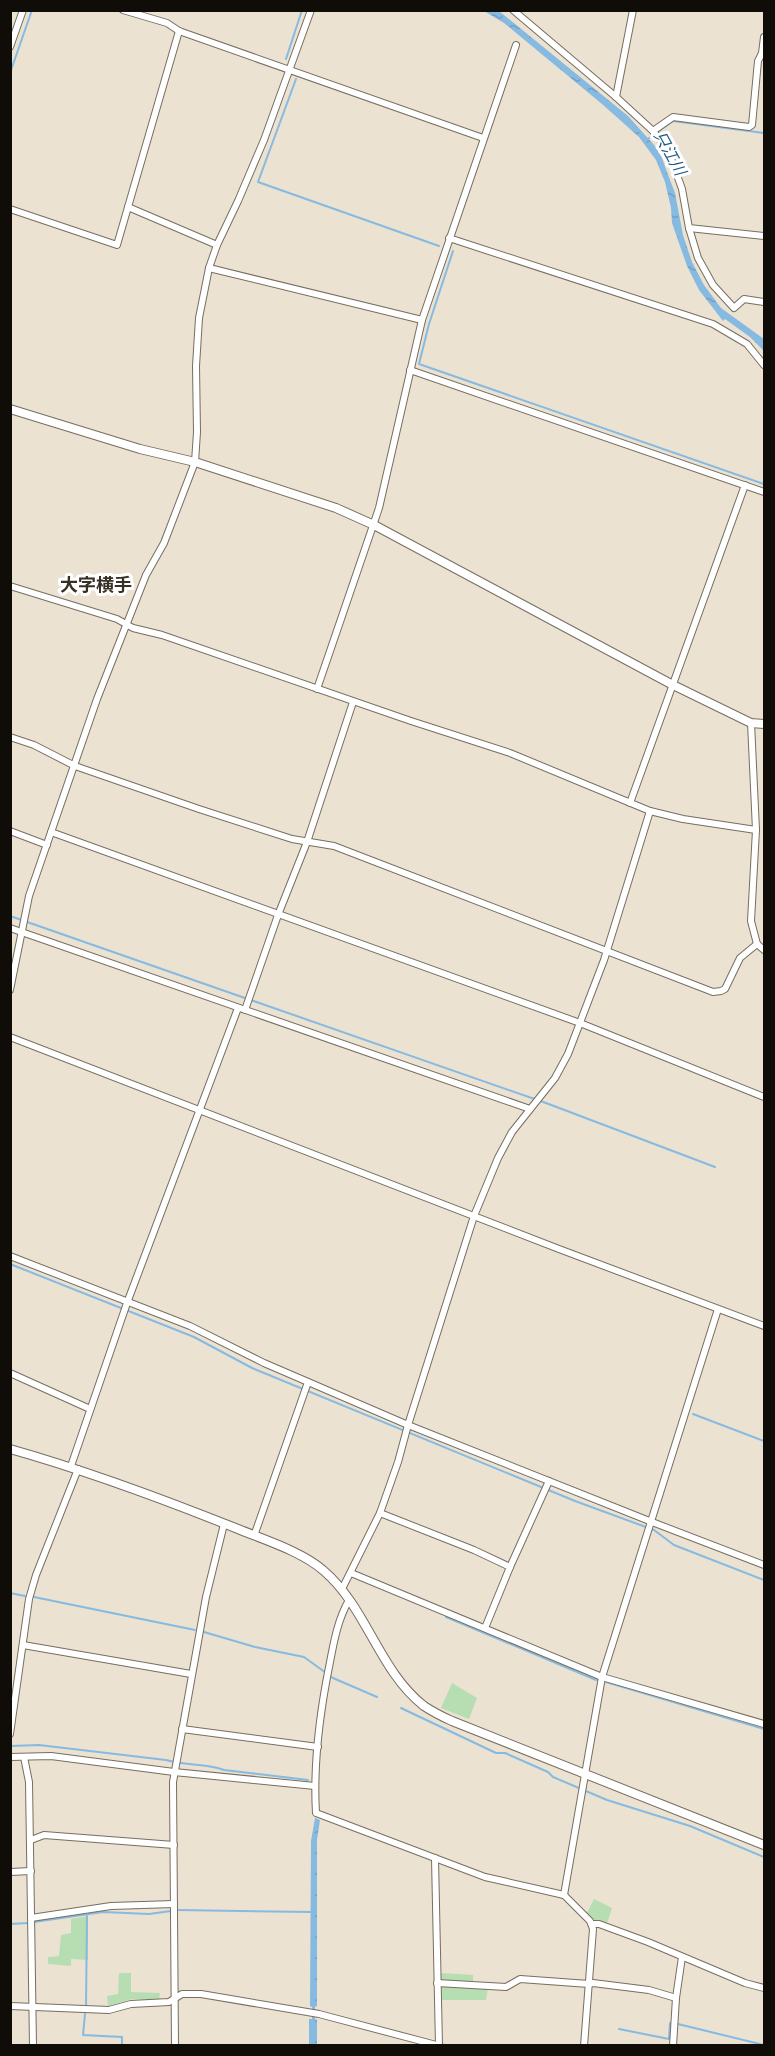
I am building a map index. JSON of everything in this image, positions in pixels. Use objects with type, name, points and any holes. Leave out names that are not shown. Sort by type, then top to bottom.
[{"type":"street","points":[[10,47],[23,10]]},
{"type":"street","points":[[10,990],[29,896],[97,699],[146,575],[164,543],[195,462],[199,318],[209,268],[290,70],[311,10]]},
{"type":"street","points":[[513,10],[616,97],[653,131],[668,150],[682,189],[689,228],[698,258],[712,285],[734,308],[744,299],[765,302]]},
{"type":"street","points":[[616,97],[633,10]]},
{"type":"street","points":[[127,11],[167,23],[179,31],[483,138]]},
{"type":"street","points":[[10,209],[117,245],[179,31]]},
{"type":"street","points":[[653,131],[673,117],[749,127],[752,125],[758,61],[765,37]]},
{"type":"street","points":[[317,689],[374,525],[422,320],[516,45]]},
{"type":"street","points":[[128,207],[217,245]]},
{"type":"street","points":[[689,228],[765,236]]},
{"type":"street","points":[[449,238],[713,324],[747,344],[765,365]]},
{"type":"street","points":[[209,268],[422,320]]},
{"type":"street","points":[[410,370],[765,492]]},
{"type":"street","points":[[10,409],[140,449],[195,462],[336,508],[374,525],[673,685],[751,723],[765,724]]},
{"type":"street","points":[[630,803],[745,485]]},
{"type":"street","points":[[10,585],[117,619],[133,628],[162,635],[353,702],[510,753],[650,811],[683,819],[756,830]]},
{"type":"street","points":[[246,1007],[278,915],[307,842],[353,702]]},
{"type":"street","points":[[751,723],[756,830],[751,921],[757,944],[765,950]]},
{"type":"street","points":[[10,737],[34,745],[75,766],[199,809],[307,842],[334,846],[717,993],[724,989],[741,958],[757,944]]},
{"type":"street","points":[[342,1589],[380,1513],[474,1216],[498,1158],[512,1132],[555,1078],[568,1054],[606,951],[650,811]]},
{"type":"street","points":[[10,831],[47,845]]},
{"type":"street","points":[[51,832],[580,1023],[765,1097]]},
{"type":"street","points":[[10,928],[24,929],[238,1008],[246,1007],[531,1108]]},
{"type":"street","points":[[10,1734],[29,1599],[36,1575],[74,1468],[90,1408],[127,1303],[238,1008]]},
{"type":"street","points":[[10,1037],[765,1326]]},
{"type":"street","points":[[10,1256],[190,1326],[264,1363],[650,1527],[765,1564]]},
{"type":"street","points":[[564,1895],[602,1677],[718,1309]]},
{"type":"street","points":[[10,1373],[90,1408]]},
{"type":"street","points":[[254,1536],[308,1382]]},
{"type":"street","points":[[10,1449],[122,1484],[303,1557],[324,1570],[342,1589],[399,1680],[425,1706],[452,1721],[765,1845]]},
{"type":"street","points":[[485,1628],[548,1483]]},
{"type":"street","points":[[380,1513],[474,1550],[510,1567]]},
{"type":"street","points":[[175,2046],[175,1765],[206,1597],[224,1524]]},
{"type":"street","points":[[351,1573],[602,1677],[765,1724]]},
{"type":"street","points":[[349,1600],[335,1636],[322,1700],[315,1786],[316,1813],[485,1877],[564,1895],[592,1924],[599,1924],[648,1942],[745,1983],[765,1988]]},
{"type":"street","points":[[23,1645],[191,1674]]},
{"type":"street","points":[[182,1730],[318,1747]]},
{"type":"street","points":[[10,1757],[51,1756],[175,1765],[315,1786]]},
{"type":"street","points":[[24,1757],[29,1782],[32,1870],[33,2046]]},
{"type":"street","points":[[31,1840],[44,1835],[174,1845]]},
{"type":"street","points":[[10,2006],[109,2010],[131,2004],[169,2002],[182,1994],[201,1994],[314,2013],[440,2045],[435,1858]]},
{"type":"street","points":[[10,1872],[32,1870]]},
{"type":"street","points":[[32,1918],[111,1906],[174,1904]]},
{"type":"street","points":[[584,2046],[592,1924]]},
{"type":"street","points":[[673,2046],[676,1998],[682,1957]]},
{"type":"street","points":[[437,1983],[506,1987],[520,1979],[593,1983],[649,1990],[676,1998]]},
{"type":"green space","points":[[452,1683],[477,1698],[469,1719],[441,1708]]},
{"type":"green space","points":[[594,1899],[612,1908],[607,1923],[594,1920],[587,1913]]},
{"type":"green space","points":[[88,1916],[88,1960],[71,1959],[71,1966],[48,1964],[48,1957],[59,1956],[61,1935],[71,1933],[71,1919]]},
{"type":"green space","points":[[119,1973],[131,1973],[131,1992],[160,1993],[159,1999],[132,1999],[108,2006],[107,1996],[118,1994]]},
{"type":"green space","points":[[441,1973],[473,1975],[473,1986],[488,1988],[486,2000],[442,2000]]},
{"type":"water","points":[[484,11],[499,11],[628,116],[654,145],[662,158],[675,193],[683,235],[692,262],[704,285],[721,308],[764,339],[764,351],[750,337],[725,319],[723,321],[699,290],[687,266],[672,223],[665,182],[656,160],[639,137],[504,23]]},
{"type":"water","points":[[315,1818],[320,1820],[317,1840],[317,2006],[315,2007],[315,2019],[317,2020],[317,2045],[309,2045],[309,2019],[312,2019],[312,2007],[310,2006],[311,1841]]},
{"type":"waterway","points":[[10,73],[32,10]]},
{"type":"waterway","points":[[286,59],[302,10]]},
{"type":"waterway","points":[[296,79],[258,182],[439,246]]},
{"type":"waterway","name":"只江川","points":[[648,139],[673,121],[764,133]]},
{"type":"waterway","points":[[453,251],[429,324],[419,364],[764,484]]},
{"type":"waterway","points":[[10,916],[546,1103],[715,1167]]},
{"type":"waterway","points":[[10,1264],[194,1337],[252,1368],[575,1501],[654,1530],[674,1545],[764,1580]]},
{"type":"waterway","points":[[693,1414],[764,1441]]},
{"type":"waterway","points":[[10,1593],[25,1596]]},
{"type":"waterway","points":[[34,1597],[195,1630]]},
{"type":"waterway","points":[[446,1617],[596,1680]]},
{"type":"waterway","points":[[204,1632],[255,1647],[304,1657],[333,1678],[377,1697]]},
{"type":"waterway","points":[[606,1682],[764,1729]]},
{"type":"waterway","points":[[401,1708],[496,1753],[505,1753],[607,1800],[690,1826],[764,1857]]},
{"type":"waterway","points":[[10,1746],[39,1745],[308,1780]]},
{"type":"waterway","points":[[177,1910],[312,1912]]},
{"type":"waterway","points":[[34,1922],[103,1912],[149,1914],[171,1911]]},
{"type":"waterway","points":[[86,2006],[87,1916]]},
{"type":"waterway","points":[[10,1924],[28,1923]]},
{"type":"waterway","points":[[85,2014],[83,2035],[122,2037],[122,2046]]},
{"type":"waterway","points":[[619,2029],[669,2039],[670,2023]]},
{"type":"waterway","points":[[678,2024],[764,2045]]},
{"type":"district","name":"大字横手","points":[[96,584]]}]
